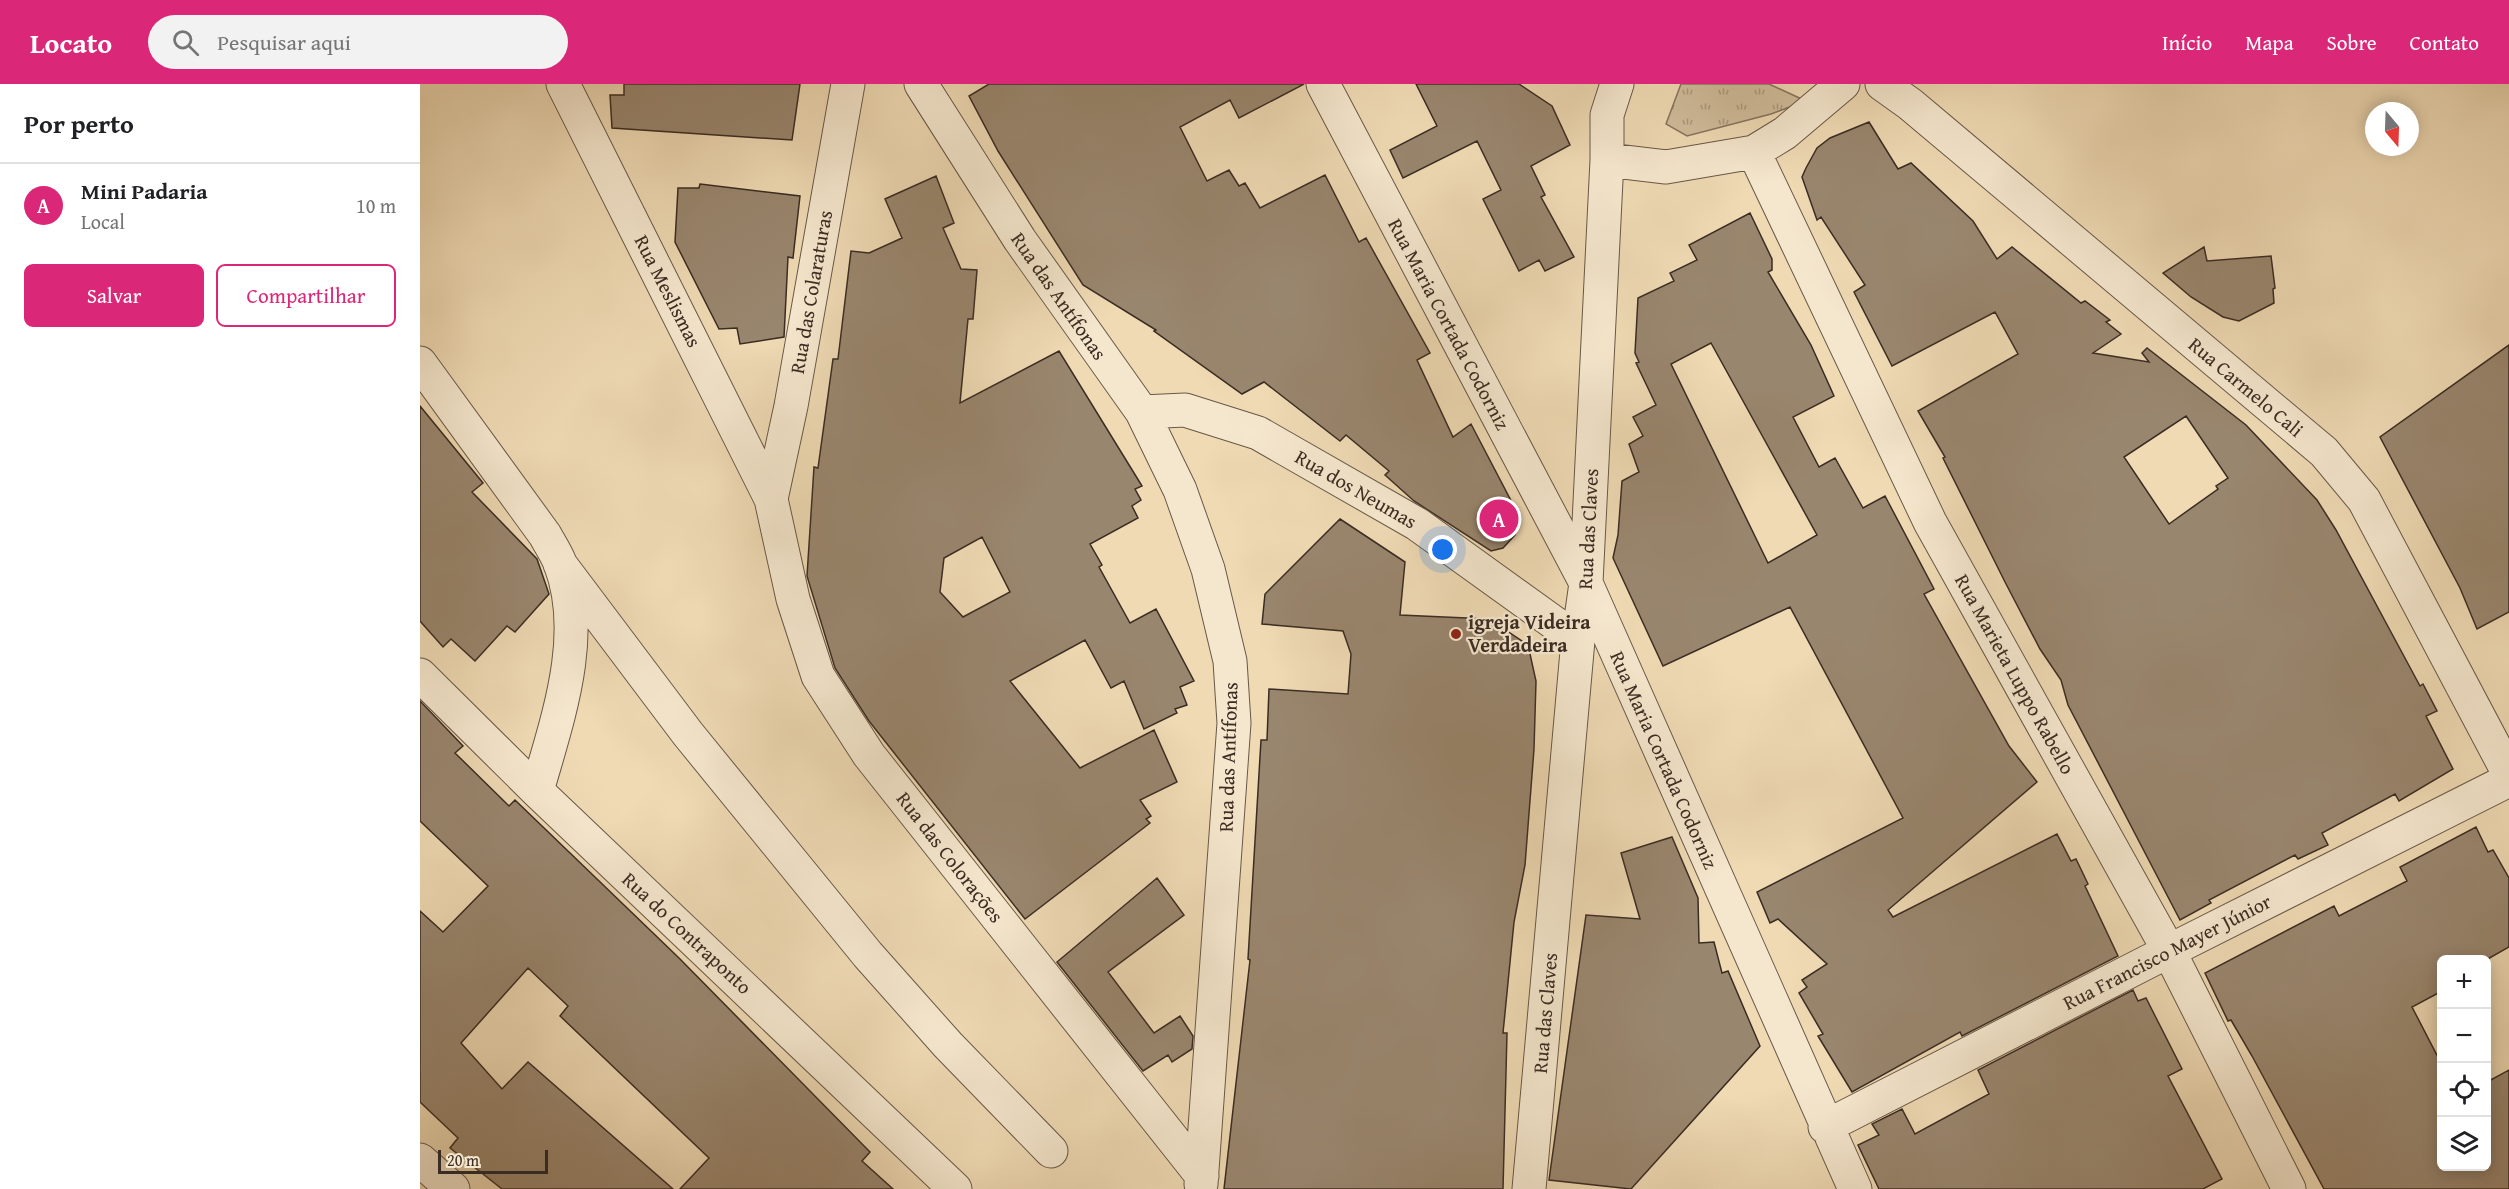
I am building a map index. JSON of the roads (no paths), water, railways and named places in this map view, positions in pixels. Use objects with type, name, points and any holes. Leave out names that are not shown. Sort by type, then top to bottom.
[{"type":"street","name":"Rua Meslismas","points":[[563,84],[771,499]]},
{"type":"street","name":"Rua das Colaraturas","points":[[771,499],[791,406],[848,84]]},
{"type":"street","name":"Rua das Antífonas","points":[[921,84],[1020,240],[1142,412],[1180,490],[1208,569],[1230,661],[1234,723],[1201,1183]]},
{"type":"street","name":"Rua Maria Cortada Codorniz","points":[[1323,84],[1586,584],[1825,1127],[1855,1189]]},
{"type":"street","points":[[1617,84],[1607,115],[1607,160],[1665,168],[1754,152],[1785,133],[1843,84]]},
{"type":"street","name":"Rua Carmelo Cali","points":[[1882,84],[1910,104],[2324,452],[2346,476],[2364,500],[2509,774]]},
{"type":"street","name":"Rua Marieta Luppo Rabello","points":[[1754,152],[1930,522],[2169,951],[2289,1189]]},
{"type":"street","name":"Rua das Claves","points":[[1529,1189],[1578,640],[1586,584],[1607,160]]},
{"type":"street","points":[[420,363],[545,535],[560,564],[688,734],[868,955],[948,1045],[1051,1151]]},
{"type":"street","name":"Rua dos Neumas","points":[[1142,412],[1185,410],[1258,433],[1416,524],[1578,640]]},
{"type":"street","name":"Rua das Colorações","points":[[771,499],[793,599],[818,676],[869,755],[1201,1183]]},
{"type":"street","points":[[537,791],[556,725],[572,630],[569,598],[560,564]]},
{"type":"street","name":"Rua do Contraponto","points":[[420,675],[537,791],[955,1189]]},
{"type":"street","name":"Rua Francisco Mayer Júnior","points":[[1825,1127],[2509,780]]},
{"type":"street","points":[[420,1160],[453,1189]]},
{"type":"place","name":"Mini Padaria","points":[[1499,519]]},
{"type":"place","name":"igreja Videira Verdadeira","points":[[1456,634]]}]
